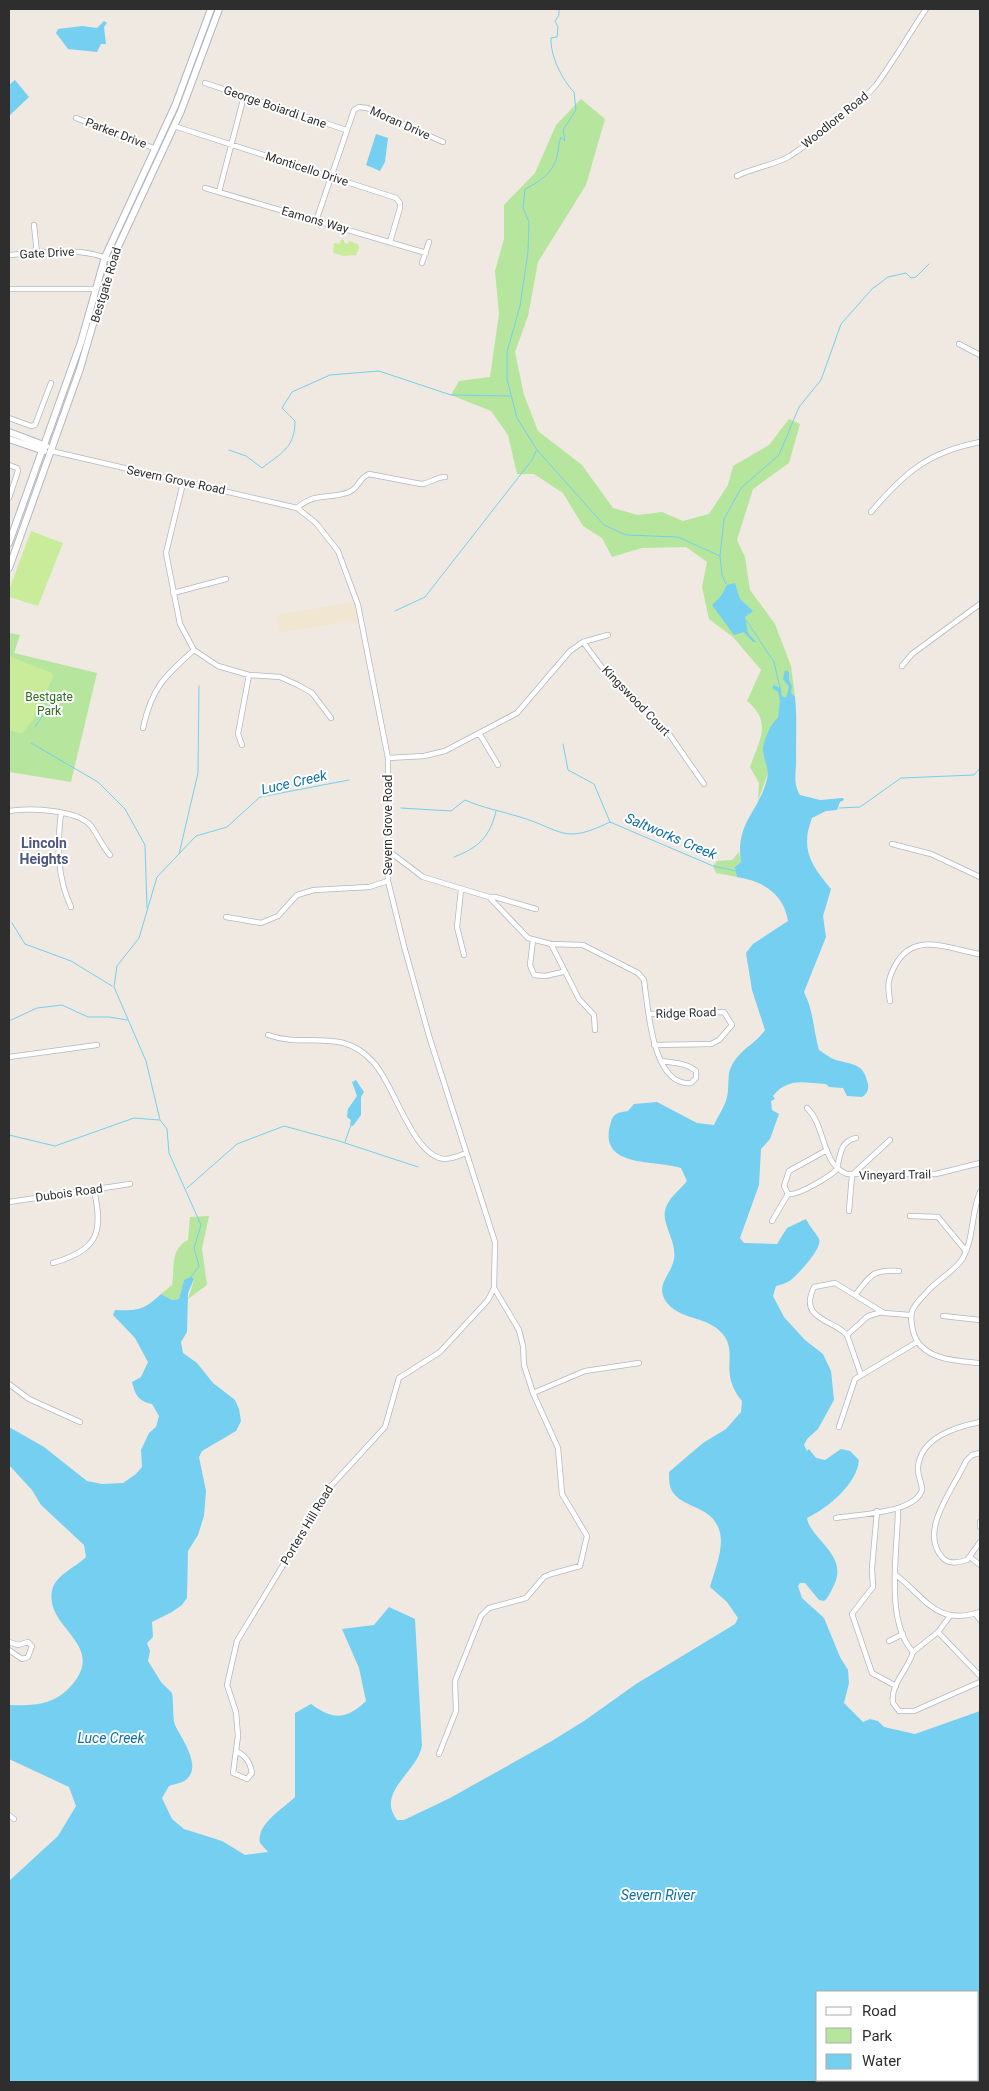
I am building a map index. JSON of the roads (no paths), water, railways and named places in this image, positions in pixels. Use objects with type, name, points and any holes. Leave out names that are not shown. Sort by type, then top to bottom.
[{"type":"main road","name":"Bestgate Road","points":[[9,543],[82,342],[95,289],[112,238],[156,149],[182,88],[211,9]]},
{"type":"main road","name":"Bestgate Road","points":[[9,568],[85,355],[120,241],[174,126],[220,9]]},
{"type":"main road","points":[[112,238],[120,241]]},
{"type":"main road","points":[[9,432],[44,444],[50,451]]},
{"type":"main road","points":[[9,439],[42,451],[50,451]]},
{"type":"street","name":"Woodlore Road","points":[[737,176],[746,171],[772,165],[791,155],[856,104],[875,86],[926,9]]},
{"type":"street","name":"George Boiardi Lane","points":[[205,83],[346,130]]},
{"type":"street","points":[[219,192],[244,96]]},
{"type":"street","name":"Moran Drive","points":[[316,221],[354,110],[359,107],[367,108],[443,142]]},
{"type":"street","name":"Parker Drive","points":[[76,118],[156,149]]},
{"type":"street","name":"Monticello Drive","points":[[174,126],[396,198],[400,203],[400,208],[390,242]]},
{"type":"street","name":"Eamons Way","points":[[204,188],[426,253]]},
{"type":"street","points":[[34,225],[38,253]]},
{"type":"street","points":[[422,263],[429,242]]},
{"type":"street","name":"Gate Drive","points":[[9,255],[76,250],[105,257],[113,261]]},
{"type":"street","points":[[9,289],[95,289]]},
{"type":"street","points":[[959,344],[980,355]]},
{"type":"street","points":[[9,418],[31,426],[35,425],[51,383]]},
{"type":"street","points":[[871,512],[892,487],[913,468],[942,452],[980,442]]},
{"type":"street","name":"Severn Grove Road","points":[[50,451],[297,508],[316,523],[338,551],[350,579],[369,651],[388,758],[386,849],[388,880],[425,1022],[495,1242],[494,1288]]},
{"type":"street","points":[[9,465],[17,468],[18,471],[9,498]]},
{"type":"street","points":[[297,508],[312,498],[347,493],[354,490],[362,477],[369,474],[421,484],[426,484],[437,477],[445,477]]},
{"type":"street","points":[[183,483],[166,553],[172,593],[180,624],[194,650],[218,666],[249,675],[280,677],[298,685],[312,693],[330,718]]},
{"type":"street","points":[[172,593],[226,579]]},
{"type":"street","points":[[902,666],[912,654],[980,604]]},
{"type":"street","points":[[388,758],[424,756],[445,751],[517,713],[570,651],[583,642],[608,635]]},
{"type":"street","name":"Kingswood Court","points":[[583,642],[610,678],[636,700],[669,734],[704,784]]},
{"type":"street","points":[[144,728],[153,693],[168,674],[194,650]]},
{"type":"street","points":[[242,745],[238,734],[249,675]]},
{"type":"street","points":[[479,733],[498,766]]},
{"type":"street","points":[[9,811],[43,810],[77,817],[91,826],[110,855]]},
{"type":"street","points":[[61,813],[57,849],[66,896],[71,908]]},
{"type":"street","points":[[892,844],[931,854],[980,877]]},
{"type":"street","points":[[386,849],[423,877],[489,898],[496,897],[536,909]]},
{"type":"street","points":[[226,917],[261,923],[278,916],[297,895],[314,890],[369,887],[388,880]]},
{"type":"street","points":[[461,890],[456,927],[464,954]]},
{"type":"street","points":[[489,898],[528,938],[551,944],[583,946],[638,973],[644,980],[654,1045],[667,1073],[677,1082],[691,1083],[696,1078],[696,1072],[693,1069],[662,1061]]},
{"type":"street","points":[[532,940],[530,965],[534,975],[545,976],[563,972]]},
{"type":"street","points":[[551,944],[563,972],[579,999],[594,1014],[595,1030]]},
{"type":"street","points":[[890,1001],[889,977],[900,957],[909,948],[933,944],[980,954]]},
{"type":"street","name":"Ridge Road","points":[[648,1014],[724,1012],[732,1025],[719,1040],[711,1044],[654,1045]]},
{"type":"street","points":[[268,1035],[286,1041],[337,1040],[356,1048],[378,1067],[426,1151],[445,1159],[466,1153]]},
{"type":"street","points":[[9,1057],[97,1045]]},
{"type":"street","points":[[807,1108],[819,1124],[837,1169]]},
{"type":"street","points":[[788,1194],[797,1194],[831,1174],[837,1169],[844,1144],[856,1138]]},
{"type":"street","points":[[849,1211],[852,1175],[890,1140]]},
{"type":"street","points":[[788,1194],[784,1186],[789,1171],[828,1150]]},
{"type":"street","name":"Vineyard Trail","points":[[837,1169],[852,1175],[936,1174],[980,1163]]},
{"type":"street","name":"Dubois Road","points":[[9,1202],[130,1184]]},
{"type":"street","points":[[53,1263],[79,1254],[94,1238],[99,1217],[94,1190]]},
{"type":"street","points":[[980,1192],[966,1251],[953,1269],[927,1291],[910,1315],[916,1342],[938,1356],[980,1363]]},
{"type":"street","points":[[772,1221],[788,1194]]},
{"type":"street","points":[[910,1216],[938,1217],[966,1251]]},
{"type":"street","points":[[856,1294],[874,1273],[882,1270],[899,1272]]},
{"type":"street","points":[[861,1375],[847,1334],[817,1316],[810,1301],[811,1294],[816,1286],[832,1282],[856,1294],[882,1312]]},
{"type":"street","points":[[439,1754],[456,1712],[455,1680],[481,1616],[489,1608],[526,1598],[544,1577],[580,1566],[587,1536],[562,1494],[558,1448],[533,1393],[524,1366],[523,1346],[519,1330],[494,1288]]},
{"type":"street","name":"Porters Hill Road","points":[[238,1752],[244,1756],[250,1766],[252,1773],[247,1780],[234,1773],[238,1752],[236,1712],[227,1685],[237,1641],[331,1486],[385,1427],[399,1378],[440,1352],[488,1300],[494,1288]]},
{"type":"street","points":[[847,1334],[868,1316],[882,1312],[910,1315]]},
{"type":"street","points":[[943,1316],[980,1320]]},
{"type":"street","points":[[839,1427],[852,1385],[861,1375],[916,1342]]},
{"type":"street","points":[[533,1393],[584,1371],[639,1363]]},
{"type":"street","points":[[9,1384],[29,1399],[80,1422]]},
{"type":"street","points":[[836,1518],[898,1509],[921,1494],[922,1486],[918,1467],[927,1447],[946,1433],[980,1422]]},
{"type":"street","points":[[980,1453],[972,1455],[966,1461],[934,1527],[935,1542],[942,1558],[954,1563],[970,1557],[980,1542]]},
{"type":"street","points":[[898,1509],[898,1536],[894,1560],[896,1608],[903,1634],[913,1652]]},
{"type":"street","points":[[877,1512],[872,1568],[873,1587],[870,1594],[855,1608],[852,1618],[872,1673],[896,1686]]},
{"type":"street","points":[[980,1522],[980,1527]]},
{"type":"street","points":[[970,1557],[980,1565]]},
{"type":"street","points":[[896,1575],[933,1608],[950,1616],[980,1612]]},
{"type":"street","points":[[974,1613],[980,1620]]},
{"type":"street","points":[[950,1616],[938,1632],[913,1652],[892,1695],[894,1706],[899,1711],[909,1712],[980,1682]]},
{"type":"street","points":[[938,1632],[980,1676]]},
{"type":"street","points":[[889,1641],[903,1634]]},
{"type":"street","points":[[9,1642],[18,1645],[28,1642],[32,1646],[32,1651],[22,1659],[9,1650]]},
{"type":"street","points":[[9,1815],[14,1818]]},
{"type":"water","points":[[104,21],[107,23],[104,27],[106,44],[101,44],[97,52],[68,49],[56,33],[58,29],[82,26],[97,28]]},
{"type":"water","points":[[15,80],[29,97],[9,116],[9,85]]},
{"type":"water","points":[[376,134],[388,138],[385,162],[380,171],[366,165]]},
{"type":"water","points":[[735,583],[740,599],[753,611],[745,617],[748,633],[756,642],[753,642],[744,632],[734,635],[712,605],[721,596],[727,585]]},
{"type":"water","name":"Severn River","points":[[785,670],[789,672],[789,680],[792,686],[791,693],[795,697],[795,781],[800,795],[820,800],[843,798],[844,800],[840,802],[837,810],[826,811],[812,818],[809,829],[807,848],[813,864],[831,889],[823,916],[826,937],[804,992],[812,1014],[819,1050],[829,1057],[859,1067],[864,1073],[868,1088],[862,1097],[847,1096],[843,1088],[829,1087],[826,1084],[797,1082],[785,1086],[773,1096],[775,1099],[771,1101],[772,1110],[779,1114],[770,1139],[761,1149],[759,1185],[740,1238],[744,1243],[777,1244],[787,1228],[806,1219],[819,1239],[817,1248],[809,1261],[791,1280],[776,1286],[773,1296],[784,1317],[805,1340],[823,1354],[831,1371],[834,1400],[818,1429],[807,1439],[804,1445],[807,1451],[809,1449],[816,1458],[825,1460],[841,1449],[850,1451],[859,1460],[853,1478],[840,1494],[824,1508],[807,1518],[810,1526],[833,1556],[837,1565],[837,1574],[831,1592],[824,1601],[819,1600],[805,1583],[800,1583],[798,1586],[802,1598],[824,1618],[840,1657],[848,1670],[849,1683],[844,1703],[863,1722],[870,1719],[878,1721],[884,1727],[915,1734],[980,1711],[980,2082],[9,2082],[9,1881],[58,1836],[76,1806],[69,1787],[9,1759],[9,1705],[27,1705],[51,1701],[71,1686],[81,1671],[83,1659],[73,1637],[57,1616],[52,1604],[52,1591],[61,1576],[86,1557],[84,1545],[41,1505],[32,1490],[9,1465],[9,1427],[44,1447],[87,1481],[102,1484],[123,1483],[136,1474],[142,1467],[141,1450],[149,1433],[156,1427],[159,1416],[152,1404],[141,1400],[135,1391],[132,1382],[141,1377],[148,1362],[135,1338],[113,1315],[115,1310],[140,1308],[161,1294],[172,1300],[179,1299],[184,1280],[191,1277],[194,1279],[188,1293],[187,1332],[181,1342],[183,1353],[197,1363],[213,1383],[235,1400],[241,1421],[236,1431],[202,1451],[199,1457],[206,1491],[204,1516],[198,1535],[188,1551],[187,1598],[182,1605],[172,1612],[152,1622],[153,1637],[147,1643],[150,1651],[148,1661],[161,1682],[172,1693],[175,1725],[191,1759],[191,1773],[187,1779],[169,1786],[162,1798],[172,1819],[184,1829],[222,1841],[245,1855],[268,1852],[260,1843],[262,1829],[272,1817],[295,1797],[295,1713],[311,1704],[326,1713],[339,1716],[346,1715],[366,1701],[359,1668],[342,1629],[374,1625],[389,1607],[415,1619],[422,1745],[414,1764],[394,1791],[391,1800],[392,1810],[397,1820],[404,1820],[450,1798],[550,1742],[584,1721],[636,1684],[735,1624],[738,1618],[727,1602],[710,1587],[721,1546],[717,1524],[705,1512],[677,1497],[672,1491],[669,1482],[669,1472],[703,1443],[726,1429],[741,1412],[742,1401],[731,1382],[729,1351],[725,1337],[712,1325],[674,1309],[668,1304],[662,1292],[664,1281],[674,1259],[672,1240],[666,1222],[665,1211],[671,1199],[687,1181],[681,1168],[643,1162],[619,1155],[612,1148],[609,1137],[613,1117],[628,1111],[634,1104],[657,1102],[697,1123],[714,1125],[726,1100],[729,1075],[733,1063],[765,1030],[752,990],[746,953],[753,944],[788,921],[786,912],[777,896],[764,886],[737,877],[735,867],[741,862],[741,837],[744,827],[759,800],[767,779],[768,772],[763,749],[770,727],[778,718],[780,701],[778,692],[772,688],[774,685],[780,688],[782,696],[786,698],[789,687],[783,679]]},
{"type":"water","points":[[356,1080],[364,1092],[361,1097],[361,1115],[353,1126],[350,1125],[351,1120],[347,1117],[348,1109],[357,1096],[352,1082]]},
{"type":"waterway","name":"Saltworks Creek","points":[[559,9],[559,15],[555,21],[558,27],[557,37],[551,38],[552,52],[565,81],[574,92],[576,110],[563,130],[565,141],[561,137],[553,167],[535,184],[525,189],[523,208],[529,222],[528,252],[520,306],[507,352],[507,379],[517,418],[537,450],[604,525],[626,535],[678,537],[720,556],[722,575],[726,584]]},
{"type":"waterway","points":[[720,556],[724,519],[741,488],[779,455],[799,407],[821,380],[841,324],[872,289],[888,277],[906,273],[911,278],[916,277],[929,264]]},
{"type":"waterway","name":"Saltworks Creek","points":[[229,450],[246,456],[262,468],[281,454],[293,438],[295,421],[282,408],[292,392],[330,375],[379,371],[451,395],[510,396]]},
{"type":"waterway","name":"Saltworks Creek","points":[[395,611],[425,597],[532,460],[536,451]]},
{"type":"waterway","name":"Saltworks Creek","points":[[746,620],[774,662],[781,692]]},
{"type":"waterway","points":[[179,854],[198,773],[199,686]]},
{"type":"waterway","points":[[35,727],[57,694]]},
{"type":"waterway","name":"Luce Creek","points":[[31,743],[98,782],[125,809],[145,845],[147,908]]},
{"type":"waterway","points":[[563,744],[568,770],[594,784],[610,822]]},
{"type":"waterway","points":[[839,808],[860,807],[901,778],[974,775],[980,768]]},
{"type":"waterway","name":"Luce Creek","points":[[191,1277],[199,1266],[194,1248],[201,1225],[169,1153],[167,1129],[160,1120],[146,1061],[114,987],[117,966],[139,938],[157,877],[196,836],[227,827],[260,797],[349,780]]},
{"type":"waterway","name":"Saltworks Creek","points":[[401,808],[451,811],[465,800],[572,834],[582,833],[610,822],[713,866],[736,871]]},
{"type":"waterway","points":[[454,857],[470,850],[482,840],[490,828],[496,811]]},
{"type":"waterway","points":[[12,923],[25,944],[71,961],[112,986]]},
{"type":"waterway","name":"Luce Creek","points":[[9,1021],[37,1008],[62,1005],[88,1017],[109,1017],[127,1020]]},
{"type":"waterway","points":[[9,1135],[55,1146],[134,1118],[159,1120]]},
{"type":"waterway","points":[[345,1142],[351,1125]]},
{"type":"waterway","name":"Luce Creek","points":[[187,1188],[237,1144],[284,1126],[339,1141],[418,1167]]},
{"type":"district","name":"Lincoln Heights","points":[[44,852]]},
{"type":"park label","name":"Bestgate Park","points":[[49,704]]}]
